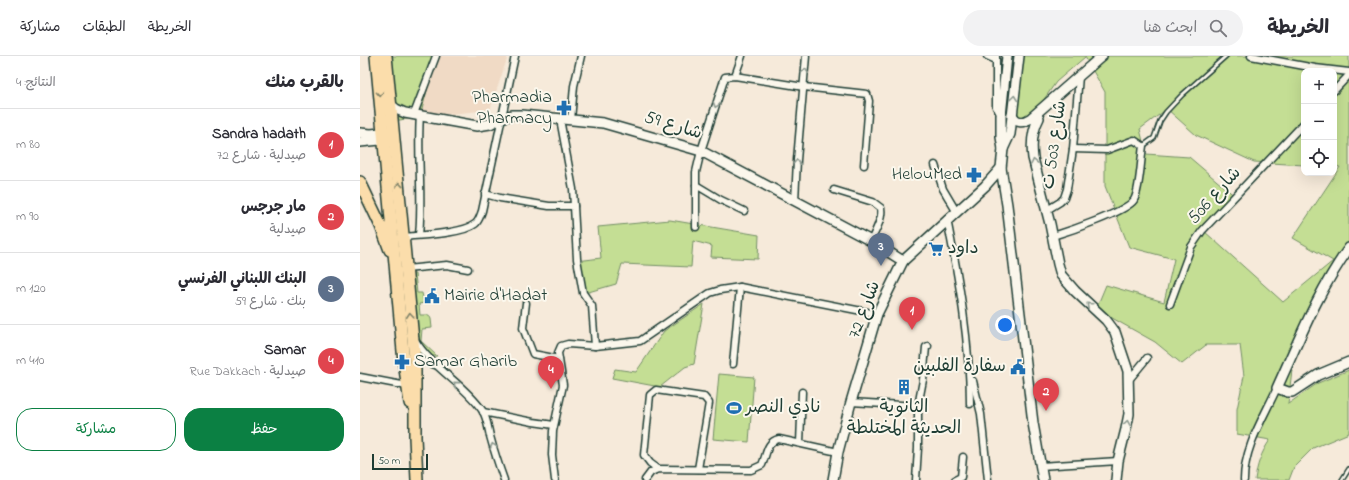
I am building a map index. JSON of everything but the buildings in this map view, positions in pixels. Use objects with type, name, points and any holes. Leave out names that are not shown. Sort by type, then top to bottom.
[{"type":"highway","points":[[376,56],[404,237],[401,269],[412,335],[407,386],[415,437]]},
{"type":"highway","points":[[386,56],[390,104],[389,133],[409,362],[417,480]]},
{"type":"highway","points":[[360,182],[401,269]]},
{"type":"street","points":[[419,236],[419,134],[415,114],[436,56]]},
{"type":"street","points":[[404,237],[460,230],[471,226],[478,221],[514,56]]},
{"type":"street","points":[[571,120],[574,86],[581,56]]},
{"type":"street","points":[[735,76],[742,56]]},
{"type":"street","points":[[795,200],[796,160],[806,56]]},
{"type":"street","points":[[987,56],[996,58],[996,101],[998,111],[1001,116]]},
{"type":"street","points":[[1007,56],[1001,116],[1001,137],[1003,149],[1001,168],[1033,423],[1043,480]]},
{"type":"street","points":[[1003,149],[1010,134],[1019,56]]},
{"type":"street","points":[[1012,115],[1017,122],[1026,121],[1102,56]]},
{"type":"street","points":[[1251,56],[1349,74]]},
{"type":"street","points":[[1337,88],[1349,74]]},
{"type":"street","points":[[696,227],[696,172],[701,151],[725,77],[735,76],[804,87],[867,94],[870,101],[864,165]]},
{"type":"street","name":"شارع 503 ت","points":[[1047,210],[1064,198],[1067,189],[1073,149],[1079,76]]},
{"type":"street","points":[[1050,102],[1039,118],[1033,131],[1032,148],[1061,275],[1074,292],[1106,320],[1114,332],[1128,371],[1129,414],[1118,461],[1116,480]]},
{"type":"street","name":"شارع 59","points":[[390,104],[396,109],[405,113],[477,126],[490,124],[501,118],[512,115],[603,123],[701,151],[871,240],[903,261]]},
{"type":"street","points":[[360,142],[389,133],[398,119],[415,114]]},
{"type":"street","points":[[1010,134],[1016,129],[1034,122],[1039,118]]},
{"type":"street","points":[[560,119],[573,190],[577,259],[583,293],[592,306],[595,346]]},
{"type":"street","name":"شارع 506","points":[[1170,304],[1191,247],[1202,231],[1301,126]]},
{"type":"street","points":[[360,134],[389,133]]},
{"type":"street","points":[[1053,236],[1126,208],[1134,200],[1137,189],[1143,146],[1134,140],[1107,150],[1073,149]]},
{"type":"street","points":[[935,164],[943,189],[956,212]]},
{"type":"street","name":"شارع 72","points":[[834,480],[838,452],[877,314],[903,261],[947,219],[985,186],[1001,168]]},
{"type":"street","points":[[696,185],[721,200],[744,211]]},
{"type":"street","points":[[985,186],[997,186],[1005,195]]},
{"type":"street","points":[[834,190],[873,202],[881,208],[882,212],[880,220],[871,240]]},
{"type":"street","points":[[485,194],[549,206],[574,206]]},
{"type":"street","points":[[947,219],[955,258],[970,369],[981,414],[988,480]]},
{"type":"street","points":[[1244,480],[1244,468],[1251,442],[1320,295],[1337,264],[1349,248]]},
{"type":"street","points":[[401,269],[447,265],[468,269]]},
{"type":"street","points":[[733,364],[740,287]]},
{"type":"street","points":[[554,480],[552,456],[554,425],[563,385],[558,353],[561,346],[568,344],[595,346],[640,341],[710,294],[720,290],[740,287],[877,314]]},
{"type":"street","points":[[526,303],[523,328],[533,354],[559,359]]},
{"type":"street","points":[[412,335],[424,353],[435,365],[467,392],[483,412],[495,456],[504,480]]},
{"type":"street","points":[[916,480],[918,406],[923,380],[926,347],[928,346]]},
{"type":"street","points":[[1128,381],[1147,358]]},
{"type":"street","points":[[409,362],[435,365]]},
{"type":"street","points":[[1277,388],[1292,392],[1318,376],[1349,362]]},
{"type":"street","points":[[970,369],[970,404]]},
{"type":"street","points":[[360,377],[407,386]]},
{"type":"street","points":[[658,469],[650,463],[644,455],[650,396],[656,390],[704,397],[708,403],[698,469]]},
{"type":"street","points":[[800,443],[802,392]]},
{"type":"street","points":[[851,402],[918,406]]},
{"type":"street","points":[[483,412],[554,425]]},
{"type":"street","points":[[645,480],[651,472],[658,469],[742,471],[757,469],[763,464],[767,450],[773,441],[779,439],[838,452]]},
{"type":"street","points":[[955,480],[961,477],[963,457]]},
{"type":"street","points":[[1040,466],[1118,461]]},
{"type":"street","points":[[720,462],[720,470]]},
{"type":"lane","points":[[1143,146],[1154,138],[1163,116],[1182,95],[1226,56]]},
{"type":"lane","points":[[1342,480],[1349,469]]},
{"type":"shaded area","points":[[436,56],[508,56],[490,110],[420,117]]},
{"type":"green space","points":[[380,56],[436,56],[420,117],[386,122]]},
{"type":"green space","points":[[1024,56],[1349,56],[1349,254],[1346,251],[1293,361],[1288,404],[1318,383],[1349,370],[1349,433],[1313,448],[1294,467],[1289,480],[1255,480],[1260,459],[1270,440],[1237,434],[1237,409],[1244,376],[1240,345],[1206,345],[1182,364],[1155,342],[1096,309],[1106,285],[1164,302],[1174,259],[1129,247],[1105,186],[1105,92],[1085,57],[1056,82],[1036,111],[1020,119],[1017,114]],"holes":[[[1301,68],[1337,68],[1337,166],[1340,167],[1337,172],[1337,176],[1334,176],[1293,238],[1333,261],[1283,302],[1204,231],[1237,198],[1189,157],[1146,154],[1140,129],[1167,109],[1196,135],[1254,162],[1301,165]]]},
{"type":"green space","points":[[670,220],[759,235],[758,259],[711,257],[712,246],[693,241],[691,267],[622,264],[616,284],[585,293],[577,261],[601,258],[598,227]]},
{"type":"green space","points":[[411,274],[415,274],[417,293],[422,293],[424,303],[419,304],[420,315],[429,315],[431,319],[432,328],[422,329],[421,341],[437,356],[433,356],[427,352],[417,341]]},
{"type":"green space","points":[[704,304],[694,364],[685,367],[660,387],[612,378],[615,369],[636,372],[664,331]]},
{"type":"green space","name":"نادي النصر","points":[[719,374],[754,377],[749,442],[713,439]]},
{"type":"place","name":"Pharmadia Pharmacy","points":[[564,108]]},
{"type":"place","name":"HelouMed","points":[[974,175]]},
{"type":"place","name":"داود","points":[[936,249]]},
{"type":"place","name":"البنك اللبناني الفرنسي","points":[[881,266]]},
{"type":"place","name":"Mairie d'Hadat","points":[[432,296]]},
{"type":"place","name":"Sandra hadath","points":[[912,330]]},
{"type":"place","name":"Samar Gharib","points":[[402,362]]},
{"type":"place","name":"سفارة الفلبين","points":[[1018,367]]},
{"type":"place","name":"الثانوية الحديثة المختلطة","points":[[904,387]]},
{"type":"place","name":"Samar","points":[[551,389]]},
{"type":"place","name":"نادي النصر","points":[[734,408]]},
{"type":"place","name":"مار جرجس","points":[[1046,411]]}]
